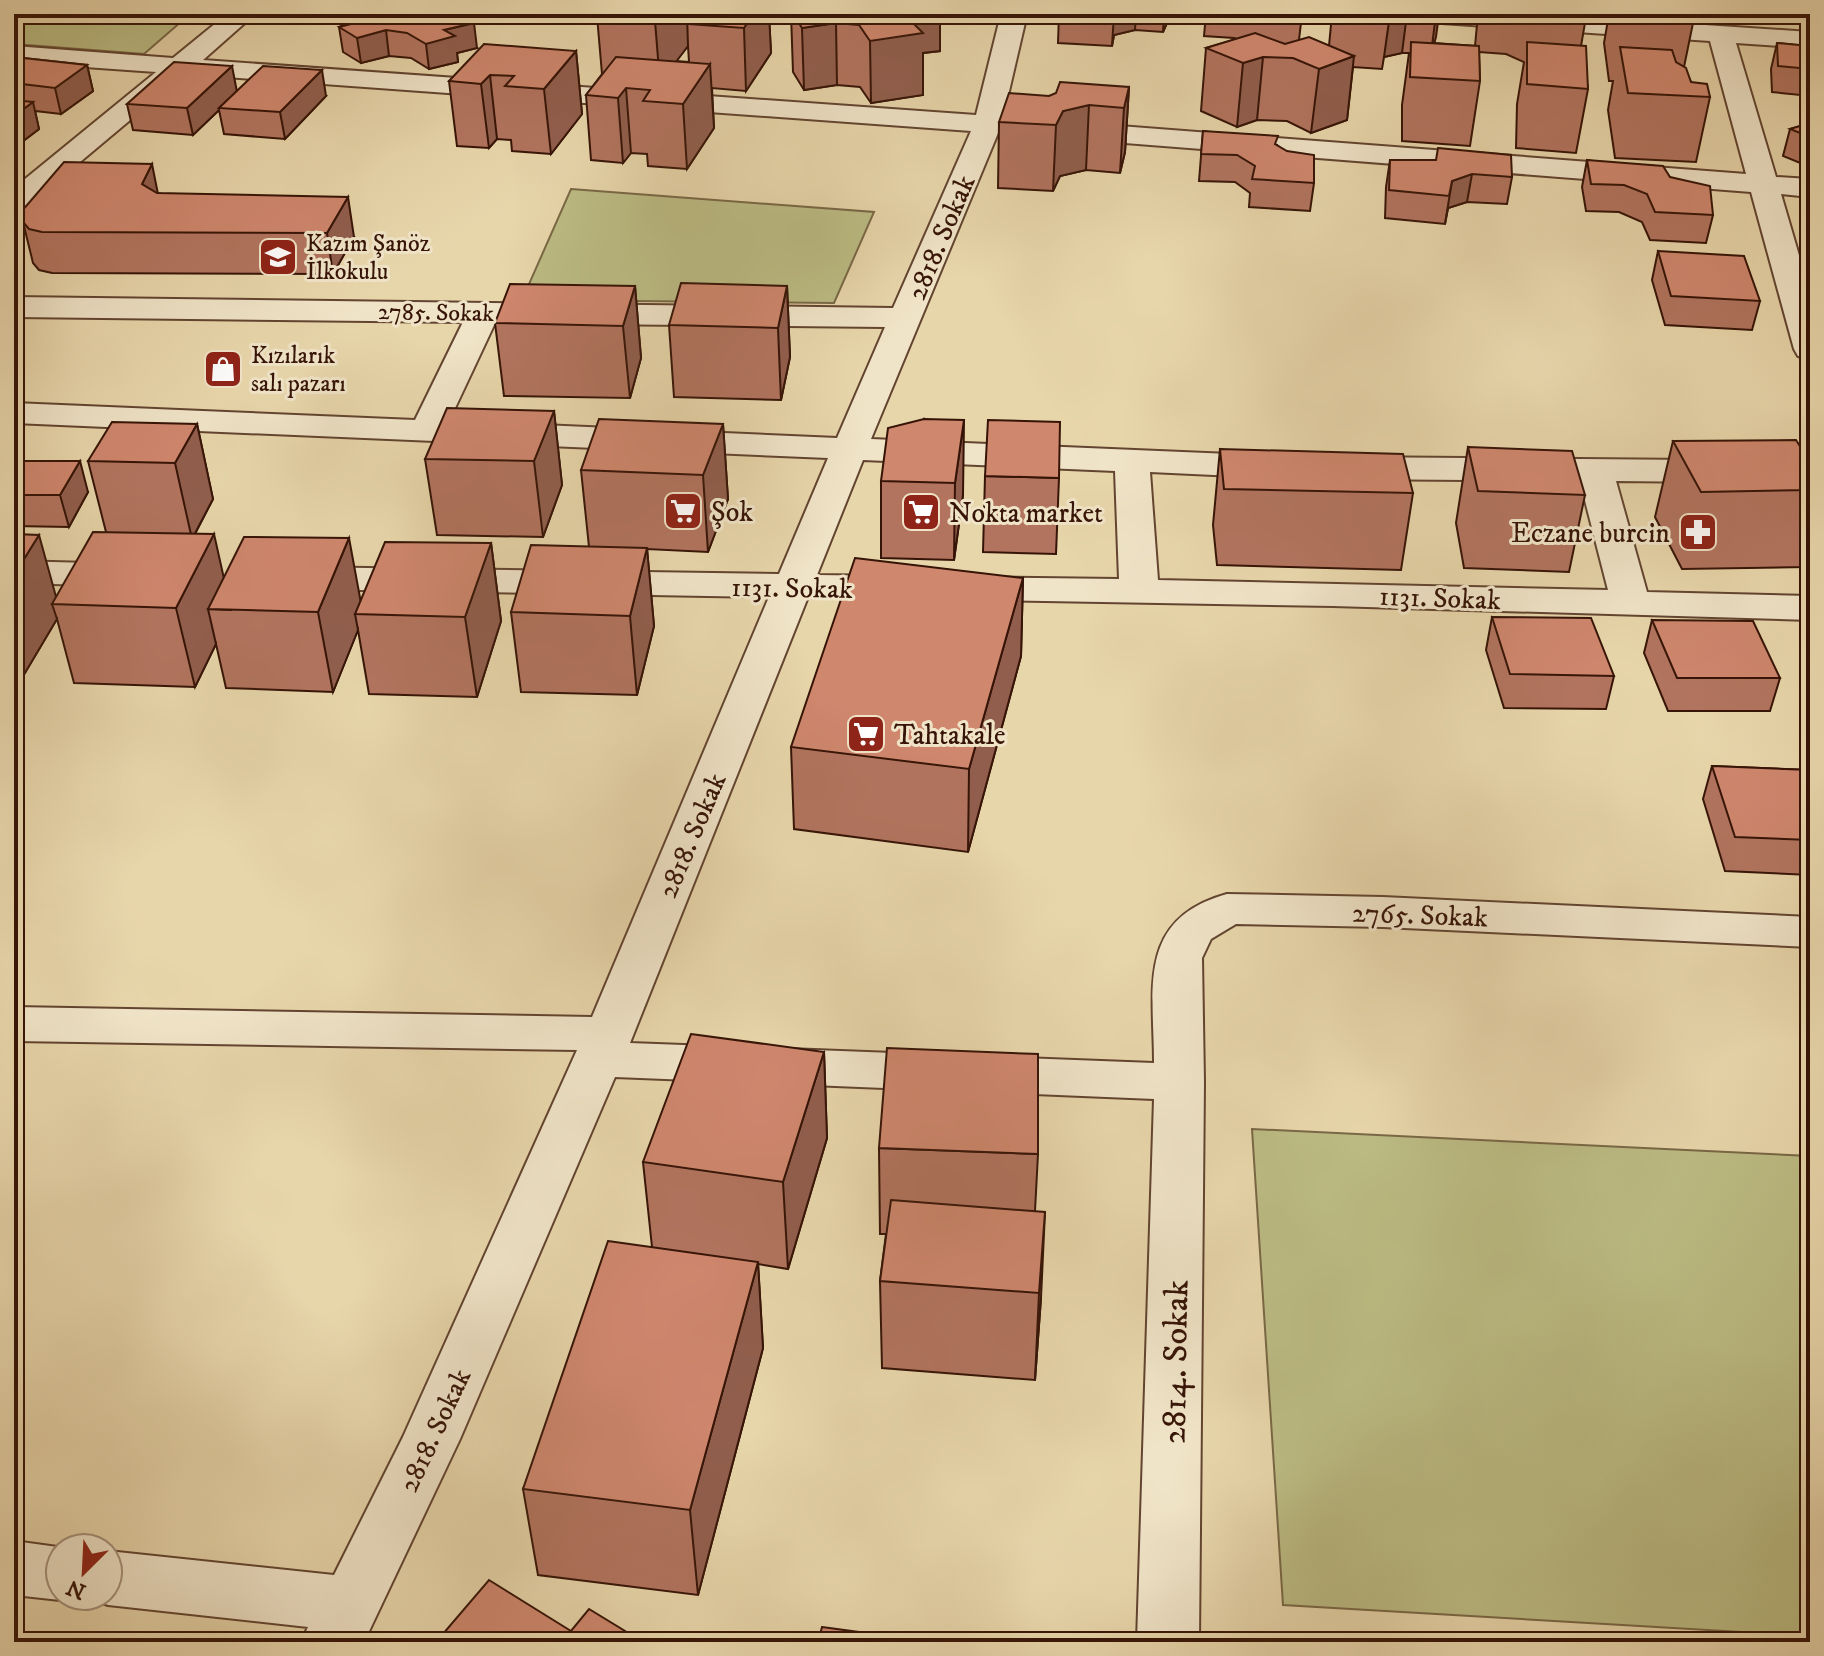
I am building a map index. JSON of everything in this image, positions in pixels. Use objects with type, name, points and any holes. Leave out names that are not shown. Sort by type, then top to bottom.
[{"type":"street","points":[[14,203],[242,14]]},
{"type":"street","name":"2818. Sokak","points":[[341,1623],[431,1439],[604,1047],[849,450],[988,124],[1014,14]]},
{"type":"street","points":[[1427,14],[1810,40]]},
{"type":"street","points":[[1721,35],[1810,349]]},
{"type":"street","points":[[14,54],[988,124],[1810,188]]},
{"type":"street","name":"2785. Sokak","points":[[14,307],[905,318]]},
{"type":"street","points":[[426,432],[484,313]]},
{"type":"street","points":[[14,413],[1237,467],[1810,472]]},
{"type":"street","points":[[1132,462],[1139,591]]},
{"type":"street","points":[[1595,470],[1631,603]]},
{"type":"street","points":[[14,572],[166,576]]},
{"type":"street","name":"1131. Sokak","points":[[262,578],[1139,591],[1810,608]]},
{"type":"street","name":"2765. Sokak","points":[[1179,1082],[1178,958],[1193,929],[1227,909],[1383,912],[1810,932]]},
{"type":"street","points":[[14,1024],[604,1047],[1179,1082]]},
{"type":"street","name":"2814. Sokak","points":[[1168,1642],[1179,1082]]},
{"type":"street","points":[[14,1568],[44,1571]]},
{"type":"street","points":[[124,1581],[341,1623]]},
{"type":"green space","points":[[14,14],[190,14],[144,54],[14,44]]},
{"type":"green space","points":[[571,189],[874,212],[834,303],[522,300]]},
{"type":"green space","points":[[1252,1129],[1810,1156],[1810,1636],[1283,1605]]},
{"type":"building","points":[[347,14],[407,14],[422,18],[437,14],[461,14],[474,23],[444,30],[455,36],[426,44],[407,33],[386,30],[357,38],[339,27],[359,22]]},
{"type":"building","points":[[661,14],[655,21],[597,16]]},
{"type":"building","points":[[694,14],[753,14],[744,28],[687,24]]},
{"type":"building","points":[[793,14],[904,14],[923,33],[870,41],[859,25],[836,23],[802,28]]},
{"type":"building","points":[[1620,14],[1691,14],[1693,23],[1621,19]]},
{"type":"building","points":[[1255,33],[1285,44],[1309,37],[1354,56],[1319,69],[1293,58],[1263,57],[1243,63],[1206,48]]},
{"type":"building","points":[[1411,42],[1479,46],[1480,81],[1410,77]]},
{"type":"building","points":[[1527,42],[1586,46],[1588,89],[1527,84]]},
{"type":"building","points":[[1777,43],[1810,46],[1810,69],[1778,66]]},
{"type":"building","points":[[484,44],[576,51],[544,89],[505,86],[514,76],[490,75],[481,84],[449,81]]},
{"type":"building","points":[[1620,47],[1672,50],[1676,62],[1686,68],[1691,82],[1707,84],[1710,97],[1628,93]]},
{"type":"building","points":[[14,57],[87,65],[55,88],[14,83]]},
{"type":"building","points":[[616,57],[710,64],[683,104],[643,101],[650,90],[626,88],[618,98],[586,95]]},
{"type":"building","points":[[174,62],[232,66],[187,108],[127,104]]},
{"type":"building","points":[[263,66],[322,70],[280,112],[219,108]]},
{"type":"building","points":[[1060,82],[1129,87],[1124,108],[1089,105],[1063,111],[1056,125],[999,122],[1009,93],[1049,96],[1056,93]]},
{"type":"building","points":[[14,100],[33,102],[14,116]]},
{"type":"building","points":[[1810,123],[1810,137],[1790,129]]},
{"type":"building","points":[[1203,131],[1278,136],[1275,144],[1287,151],[1314,155],[1314,183],[1252,179],[1255,166],[1237,155],[1201,154]]},
{"type":"building","points":[[1438,148],[1511,155],[1512,177],[1472,174],[1452,181],[1449,196],[1389,190],[1390,160],[1436,160]]},
{"type":"building","points":[[1587,160],[1663,166],[1670,177],[1710,186],[1713,215],[1655,212],[1647,194],[1624,185],[1591,184]]},
{"type":"building","points":[[64,162],[152,164],[142,184],[157,193],[348,197],[327,233],[42,232],[29,229],[23,222],[21,212]]},
{"type":"building","points":[[1658,251],[1744,256],[1760,301],[1671,296]]},
{"type":"building","points":[[681,283],[787,286],[778,328],[669,325]]},
{"type":"building","points":[[510,284],[635,286],[623,326],[495,323]]},
{"type":"building","points":[[447,408],[554,411],[534,461],[425,459]]},
{"type":"building","points":[[599,419],[723,424],[703,475],[581,470]]},
{"type":"building","points":[[924,419],[964,420],[955,483],[881,481],[888,428]]},
{"type":"building","points":[[988,420],[1060,422],[1059,478],[985,476]]},
{"type":"building","points":[[112,422],[197,424],[175,463],[88,461]]},
{"type":"building","points":[[1796,440],[1810,462],[1810,490],[1701,492],[1673,441]]},
{"type":"building","points":[[1468,447],[1572,451],[1585,495],[1478,491]]},
{"type":"building","points":[[1220,449],[1403,454],[1413,493],[1224,489]]},
{"type":"building","points":[[14,461],[80,461],[60,495],[14,495]]},
{"type":"building","points":[[93,532],[214,534],[176,608],[52,604]]},
{"type":"building","points":[[14,534],[39,535],[14,575]]},
{"type":"building","points":[[244,537],[349,538],[318,612],[208,609]]},
{"type":"building","points":[[385,542],[491,543],[465,617],[355,614]]},
{"type":"building","points":[[531,545],[647,548],[630,616],[511,612]]},
{"type":"building","points":[[855,558],[1023,578],[969,769],[791,747]]},
{"type":"building","points":[[1492,617],[1591,618],[1614,676],[1510,674]]},
{"type":"building","points":[[1652,620],[1753,621],[1780,678],[1677,678]]},
{"type":"building","points":[[1712,766],[1810,770],[1810,840],[1735,837]]},
{"type":"building","points":[[691,1034],[824,1052],[783,1182],[643,1162]]},
{"type":"building","points":[[887,1048],[1038,1054],[1038,1154],[879,1148]]},
{"type":"building","points":[[891,1200],[1045,1212],[1039,1293],[880,1281]]},
{"type":"building","points":[[608,1241],[758,1262],[690,1510],[523,1489]]},
{"type":"building","points":[[489,1580],[571,1631],[589,1609],[643,1642],[436,1642]]},
{"type":"building","points":[[822,1627],[933,1642],[818,1642]]},
{"type":"place","name":"Kazım Şanöz İlkokulu","points":[[278,257]]},
{"type":"place","name":"Kızılarık salı pazarı","points":[[223,369]]},
{"type":"place","name":"Şok","points":[[683,511]]},
{"type":"place","name":"Nokta market","points":[[921,512]]},
{"type":"place","name":"Eczane burcin","points":[[1698,532]]},
{"type":"place","name":"Tahtakale","points":[[866,734]]}]
